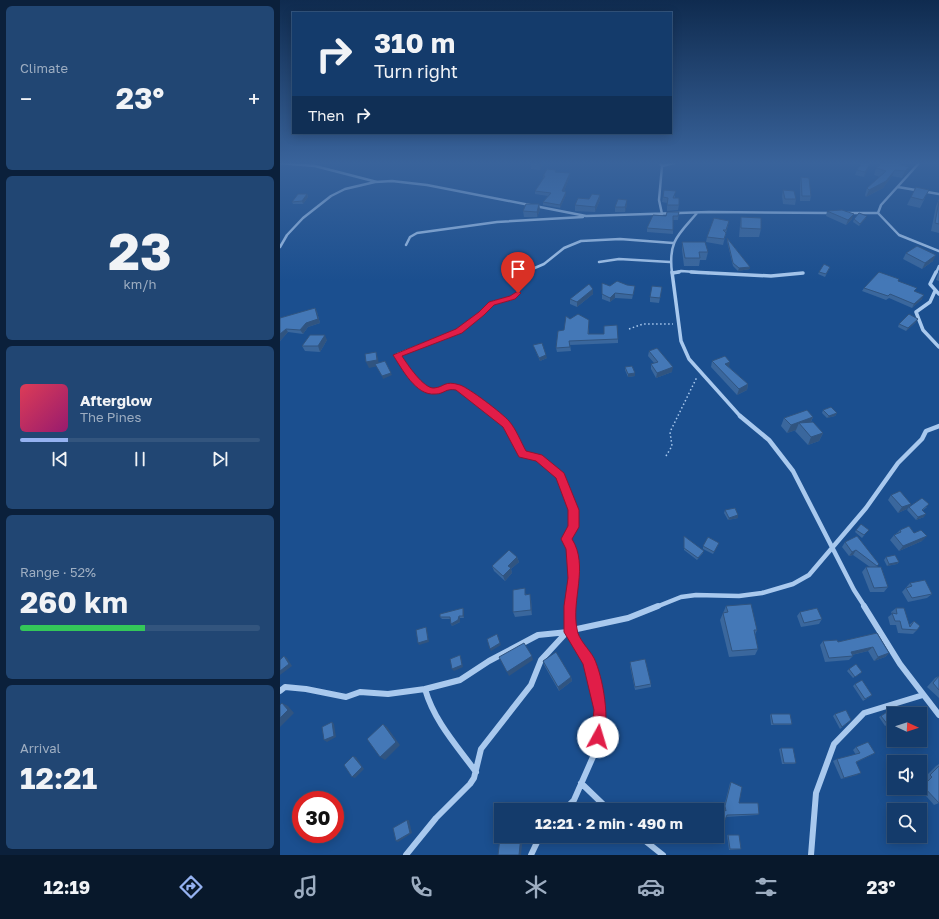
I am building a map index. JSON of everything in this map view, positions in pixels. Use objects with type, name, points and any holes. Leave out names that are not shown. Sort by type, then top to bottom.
[{"type":"street","points":[[280,247],[298,223],[322,202]]},
{"type":"street","points":[[516,202],[586,216],[696,213],[835,213]]},
{"type":"street","points":[[659,202],[662,214]]},
{"type":"street","points":[[878,213],[884,202]]},
{"type":"street","points":[[696,213],[673,243],[670,262],[681,342],[699,372],[742,418],[769,440],[792,471],[806,494],[854,590],[900,664],[939,715]]},
{"type":"street","points":[[842,213],[878,213],[899,235],[939,250]]},
{"type":"street","points":[[406,245],[410,237],[417,233],[497,222],[576,219],[586,216]]},
{"type":"street","points":[[571,803],[574,800],[596,750],[601,710],[589,662],[570,632],[570,606],[574,578],[572,548],[566,539],[573,527],[574,510],[560,476],[539,458],[523,454],[507,424],[459,388],[447,386],[435,392],[426,390],[409,373],[397,355],[459,331],[482,314],[492,303],[512,298],[518,293],[518,286],[523,272],[547,263],[557,252],[572,243],[618,239],[673,243]]},
{"type":"street","points":[[599,262],[619,260],[670,262]]},
{"type":"street","points":[[939,266],[930,284],[939,294]]},
{"type":"street","points":[[672,273],[681,271],[771,276],[803,273]]},
{"type":"street","points":[[936,291],[930,302],[916,312],[923,330],[939,347]]},
{"type":"street","points":[[280,691],[285,687],[292,687],[346,697],[360,692],[388,694],[425,689],[460,680],[489,661],[538,635],[570,632],[628,618],[681,597],[696,595],[739,596],[762,593],[792,584],[809,575],[833,548],[898,463],[922,439],[926,431],[939,426]]},
{"type":"street","points":[[406,855],[436,818],[470,784],[476,772],[478,755],[481,749],[531,685],[541,660],[565,634],[570,632]]},
{"type":"street","points":[[425,689],[429,704],[436,718],[476,772]]},
{"type":"street","points":[[811,855],[816,793],[834,744],[864,713],[923,695]]},
{"type":"street","points":[[581,783],[602,803]]},
{"type":"street","points":[[530,855],[536,843]]},
{"type":"street","points":[[648,843],[663,855]]},
{"type":"path","points":[[629,329],[643,324],[679,324]]},
{"type":"path","points":[[666,456],[672,446],[670,432],[699,372]]},
{"type":"building","points":[[543,202],[561,202],[560,205]]},
{"type":"building","points":[[576,202],[597,202],[595,207],[575,205]]},
{"type":"building","points":[[617,202],[626,202],[625,207],[615,207]]},
{"type":"building","points":[[667,202],[679,202],[679,205],[667,205]]},
{"type":"building","points":[[939,202],[939,202],[939,224],[935,223]]},
{"type":"building","points":[[526,204],[539,204],[537,212],[523,211]]},
{"type":"building","points":[[842,210],[854,214],[848,220],[827,211]]},
{"type":"building","points":[[667,212],[679,212],[678,216],[673,216],[673,230],[647,228],[653,215],[666,216]]},
{"type":"building","points":[[859,213],[867,216],[860,224],[854,219]]},
{"type":"building","points":[[741,217],[761,218],[761,229],[741,228]]},
{"type":"building","points":[[714,218],[729,221],[726,230],[723,230],[726,233],[724,239],[707,237]]},
{"type":"building","points":[[727,238],[750,267],[739,268],[733,263]]},
{"type":"building","points":[[682,242],[705,242],[708,252],[699,252],[700,258],[685,258]]},
{"type":"building","points":[[917,246],[936,255],[925,263],[906,253]]},
{"type":"building","points":[[824,264],[830,267],[826,274],[819,272]]},
{"type":"building","points":[[879,272],[899,279],[898,281],[917,288],[914,291],[924,295],[914,304],[890,294],[888,296],[864,288]]},
{"type":"building","points":[[617,281],[635,286],[633,295],[615,293],[610,298],[602,294],[602,283],[610,286]]},
{"type":"building","points":[[589,284],[593,289],[577,302],[570,299]]},
{"type":"building","points":[[652,286],[662,287],[660,298],[650,297]]},
{"type":"building","points":[[315,308],[318,319],[306,323],[300,330],[286,329],[280,334],[280,318]]},
{"type":"building","points":[[578,314],[589,320],[588,334],[604,334],[604,326],[617,325],[618,339],[569,341],[570,347],[556,348],[558,331],[564,330],[566,316],[570,319]]},
{"type":"building","points":[[909,314],[918,319],[908,328],[899,324]]},
{"type":"building","points":[[310,335],[325,335],[318,346],[302,346]]},
{"type":"building","points":[[542,343],[546,355],[539,358],[533,345]]},
{"type":"building","points":[[657,348],[673,367],[657,373],[651,364],[658,362],[649,351]]},
{"type":"building","points":[[376,352],[377,360],[366,362],[365,354]]},
{"type":"building","points":[[725,356],[730,362],[725,364],[748,384],[739,389],[712,361]]},
{"type":"building","points":[[385,361],[391,373],[382,376],[375,364]]},
{"type":"building","points":[[632,366],[635,373],[628,374],[625,367]]},
{"type":"building","points":[[831,407],[837,413],[829,416],[823,410]]},
{"type":"building","points":[[807,410],[813,417],[791,425],[784,418]]},
{"type":"building","points":[[813,422],[823,433],[811,437],[799,423]]},
{"type":"building","points":[[900,491],[911,504],[902,507],[891,495]]},
{"type":"building","points":[[922,498],[929,504],[922,510],[926,514],[918,517],[909,507]]},
{"type":"building","points":[[735,508],[738,515],[729,518],[725,510]]},
{"type":"building","points":[[861,524],[869,530],[864,535],[856,530]]},
{"type":"building","points":[[909,526],[914,533],[921,530],[927,536],[903,546],[894,535],[901,532],[900,530]]},
{"type":"building","points":[[684,536],[704,551],[698,558],[684,548]]},
{"type":"building","points":[[857,536],[879,564],[877,566],[856,550],[852,552],[845,542]]},
{"type":"building","points":[[708,537],[719,543],[714,552],[703,546]]},
{"type":"building","points":[[509,550],[517,557],[508,566],[511,568],[503,576],[492,566]]},
{"type":"building","points":[[895,555],[899,562],[889,564],[886,557]]},
{"type":"building","points":[[866,567],[881,567],[888,587],[874,588]]},
{"type":"building","points":[[925,580],[932,594],[912,598],[906,588],[912,586],[910,583]]},
{"type":"building","points":[[525,588],[525,595],[530,594],[531,610],[513,612],[513,590]]},
{"type":"building","points":[[751,604],[757,630],[754,630],[758,649],[732,651],[723,613],[728,612],[726,606]]},
{"type":"building","points":[[463,608],[463,616],[459,616],[458,620],[451,624],[450,617],[440,617],[440,614]]},
{"type":"building","points":[[817,608],[822,619],[804,623],[800,612]]},
{"type":"building","points":[[896,608],[904,608],[910,627],[914,621],[920,626],[917,630],[902,629],[900,621],[895,621],[892,613],[897,614]]},
{"type":"building","points":[[426,627],[428,640],[418,643],[416,630]]},
{"type":"building","points":[[877,633],[889,653],[878,657],[873,647],[851,652],[853,656],[829,658],[823,641],[837,640],[838,642]]},
{"type":"building","points":[[497,634],[500,643],[490,649],[487,639]]},
{"type":"building","points":[[524,643],[532,656],[507,672],[499,657]]},
{"type":"building","points":[[556,652],[571,677],[558,687],[543,661]]},
{"type":"building","points":[[460,655],[462,665],[452,669],[450,659]]},
{"type":"building","points":[[284,656],[289,664],[280,671],[280,660]]},
{"type":"building","points":[[645,659],[651,684],[635,687],[630,662]]},
{"type":"building","points":[[856,664],[862,672],[855,677],[849,669]]},
{"type":"building","points":[[939,676],[939,690],[933,683]]},
{"type":"building","points":[[862,680],[872,695],[865,699],[855,684]]},
{"type":"building","points":[[282,703],[288,710],[280,718],[280,705]]},
{"type":"building","points":[[846,710],[851,720],[842,727],[835,714]]},
{"type":"building","points":[[887,712],[887,724],[881,716]]},
{"type":"building","points":[[771,714],[790,714],[792,724],[773,724]]},
{"type":"building","points":[[332,722],[334,736],[324,740],[322,727]]},
{"type":"building","points":[[383,724],[396,742],[380,757],[367,739]]},
{"type":"building","points":[[868,742],[875,753],[856,762],[861,773],[844,778],[837,759],[860,753],[856,747]]},
{"type":"building","points":[[781,748],[793,748],[796,763],[784,763]]},
{"type":"building","points":[[353,756],[362,767],[352,777],[344,765]]},
{"type":"building","points":[[939,766],[939,803],[927,790],[927,782],[932,777],[930,775]]},
{"type":"building","points":[[731,782],[742,787],[739,803],[758,803],[759,814],[727,815],[724,822],[724,810],[726,811],[725,806]]},
{"type":"building","points":[[407,820],[410,833],[396,841],[393,828]]},
{"type":"building","points":[[728,835],[739,835],[741,849],[730,849]]},
{"type":"building","points":[[499,843],[520,843],[519,855],[498,855]]},
{"type":"route","points":[[518,293],[512,298],[492,303],[482,314],[459,331],[397,355],[409,373],[426,390],[435,392],[447,386],[459,388],[492,412],[507,424],[523,454],[539,458],[560,476],[574,510],[573,527],[566,539],[572,548],[574,578],[570,606],[570,632],[589,662],[601,710],[598,737]]}]
